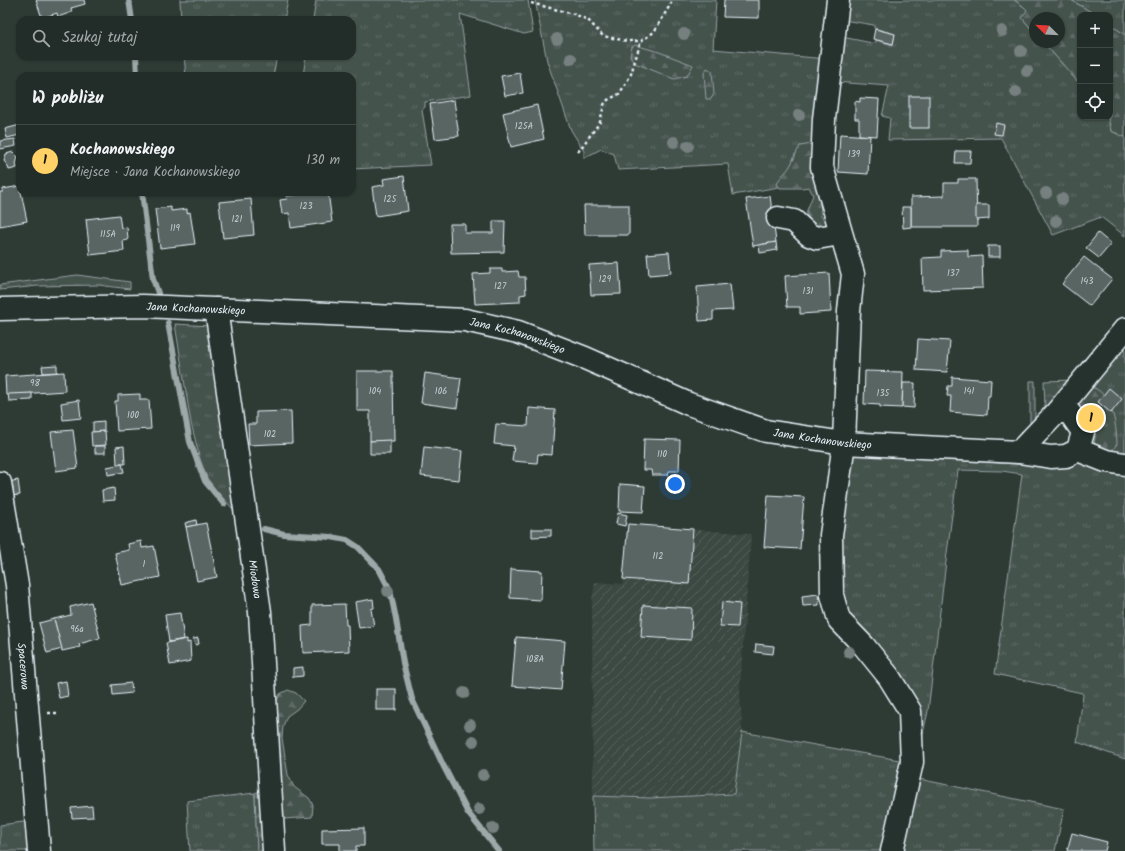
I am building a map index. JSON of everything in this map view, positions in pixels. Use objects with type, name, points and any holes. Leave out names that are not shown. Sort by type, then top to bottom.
[{"type":"street","points":[[838,0],[824,118],[822,167],[840,234],[853,274],[849,311],[844,443],[831,535],[832,595],[839,620],[864,646],[889,677],[910,711],[912,762],[892,851]]},
{"type":"street","points":[[778,218],[794,221],[809,235],[817,238],[840,234]]},
{"type":"street","name":"Jana Kochanowskiego","points":[[0,309],[143,306],[465,320],[518,332],[586,358],[689,404],[766,432],[844,443],[1019,452],[1051,457],[1066,456],[1078,450]]},
{"type":"street","name":"Miodowa","points":[[216,309],[260,612],[274,851]]},
{"type":"street","points":[[1019,452],[1057,412],[1125,329]]},
{"type":"street","points":[[1057,412],[1069,412],[1083,432],[1078,450],[1106,462],[1125,464]]},
{"type":"street","name":"Spacerowa","points":[[0,483],[18,585],[39,851]]},
{"type":"path","points":[[531,3],[574,14],[588,20],[603,36],[627,41],[641,41],[654,32],[673,0]]},
{"type":"path","points":[[578,152],[600,122],[606,101],[618,94],[625,85],[631,74],[641,41]]},
{"type":"shaded area","points":[[627,524],[751,534],[740,687],[742,732],[734,794],[650,798],[593,796],[592,600],[595,582],[623,584]]},
{"type":"green space","points":[[180,0],[288,0],[285,16],[181,16]]},
{"type":"green space","points":[[316,0],[528,0],[533,32],[524,34],[460,14],[471,95],[425,102],[425,107],[422,110],[431,165],[356,169],[356,72],[304,72],[305,60],[356,60],[356,16],[314,16]]},
{"type":"green space","points":[[535,0],[716,0],[713,49],[827,59],[819,158],[795,154],[791,166],[777,184],[779,187],[733,195],[728,164],[618,170],[614,154],[601,149],[584,158],[584,151],[571,130],[547,61]]},
{"type":"green space","points":[[842,0],[1014,0],[1023,6],[1028,10],[1023,19],[1029,26],[1029,48],[1048,48],[1077,81],[1077,120],[1109,120],[1111,131],[1125,137],[1125,236],[1101,217],[1053,235],[1001,138],[888,140],[890,118],[882,116],[889,86],[834,82],[837,36],[872,43],[876,42],[876,40],[893,45],[895,34],[874,28],[874,25],[843,20]]},
{"type":"green space","points":[[1014,0],[1071,0],[1091,12],[1077,12],[1077,81],[1048,48],[1065,48],[1065,12],[1029,12],[1029,26],[1022,18],[1027,10]]},
{"type":"green space","points":[[1071,0],[1125,0],[1125,35],[1113,26],[1113,12],[1091,12]]},
{"type":"green space","points":[[1113,26],[1125,35],[1125,137],[1111,131],[1109,120],[1113,120]]},
{"type":"green space","points":[[635,45],[659,52],[693,65],[687,76],[674,79],[635,63],[630,56],[632,47]]},
{"type":"green space","points":[[184,60],[276,60],[274,72],[186,72]]},
{"type":"green space","points":[[707,68],[712,71],[714,94],[711,99],[706,99],[704,73]]},
{"type":"green space","points":[[812,144],[822,192],[820,201],[821,216],[828,227],[816,226],[806,213],[813,195],[809,187],[780,188],[777,184],[791,164],[800,146]]},
{"type":"green space","points":[[77,275],[130,282],[130,289],[98,285],[38,286],[0,290],[0,285]]},
{"type":"green space","points":[[175,324],[211,326],[232,508],[207,478],[200,459],[191,423]]},
{"type":"green space","points":[[1125,339],[1125,459],[1108,456],[1103,395],[1094,388],[1088,386]]},
{"type":"green space","points":[[1075,380],[1045,408],[1044,381]]},
{"type":"green space","points":[[1030,381],[1035,381],[1035,421],[1030,432]]},
{"type":"green space","points":[[1088,386],[1103,394],[1112,409],[1116,427],[1117,444],[1108,456],[1093,450],[1095,438],[1092,424],[1096,421],[1091,412],[1085,415],[1076,402]]},
{"type":"green space","points":[[848,454],[1067,467],[1080,462],[1125,471],[1125,759],[1077,742],[1082,693],[995,674],[1022,474],[1002,471],[958,470],[928,711],[920,747],[845,620],[838,534]]},
{"type":"green space","points":[[288,690],[296,693],[304,701],[297,709],[287,716],[283,726],[282,738],[288,775],[294,787],[309,798],[313,805],[312,817],[284,819],[281,816],[276,703],[280,694]]},
{"type":"green space","points":[[742,732],[905,761],[885,851],[594,851],[593,796],[650,798],[734,794]]},
{"type":"green space","points":[[914,778],[1064,809],[1055,851],[902,851]]},
{"type":"green space","points":[[262,790],[271,851],[257,851],[255,793]]},
{"type":"green space","points":[[255,793],[257,851],[190,851],[187,801]]},
{"type":"green space","points":[[31,821],[33,851],[0,851],[0,825]]},
{"type":"building","points":[[36,0],[84,0],[85,4],[71,8],[72,12],[61,16],[58,16],[57,13],[48,16],[41,16]]},
{"type":"building","points":[[724,0],[759,0],[759,18],[723,17]]},
{"type":"building","points":[[875,29],[895,34],[893,44],[873,39]]},
{"type":"building","points":[[520,73],[523,93],[505,96],[501,76]]},
{"type":"building","points":[[909,96],[929,96],[929,128],[909,128]]},
{"type":"building","points":[[860,98],[879,99],[877,136],[859,135],[859,119],[855,119],[855,101],[860,102]]},
{"type":"building","points":[[454,100],[459,136],[435,139],[430,104]]},
{"type":"building","points":[[537,105],[544,139],[511,147],[503,113]]},
{"type":"building","points":[[996,123],[1004,125],[1002,135],[994,134]]},
{"type":"building","points":[[16,126],[16,136],[7,138],[5,129]]},
{"type":"building","points":[[840,134],[870,136],[868,174],[838,172]]},
{"type":"building","points":[[15,139],[16,146],[0,149],[0,141]]},
{"type":"building","points":[[956,151],[971,151],[970,163],[955,163]]},
{"type":"building","points":[[13,152],[16,155],[16,168],[9,170],[4,161],[6,154]]},
{"type":"building","points":[[404,176],[408,211],[376,216],[372,187],[384,185],[383,179]]},
{"type":"building","points":[[958,179],[976,179],[977,227],[911,227],[911,197],[944,196],[944,183],[958,183]]},
{"type":"building","points":[[16,187],[16,196],[22,196],[27,221],[0,226],[0,192],[3,192],[3,189]]},
{"type":"building","points":[[286,196],[329,196],[332,222],[291,228],[289,213],[282,214],[280,200],[287,199]]},
{"type":"building","points":[[770,196],[776,242],[753,246],[746,199]]},
{"type":"building","points":[[251,199],[254,235],[223,238],[219,202]]},
{"type":"building","points":[[584,205],[629,205],[629,235],[585,235]]},
{"type":"building","points":[[976,205],[989,205],[989,219],[976,220]]},
{"type":"building","points":[[171,207],[171,211],[187,209],[187,213],[190,212],[195,244],[160,248],[155,209]]},
{"type":"building","points":[[902,207],[911,207],[911,227],[903,228]]},
{"type":"building","points":[[119,215],[121,228],[127,227],[128,240],[123,241],[124,251],[90,255],[86,219]]},
{"type":"building","points":[[493,221],[505,221],[504,252],[451,253],[450,224],[465,224],[465,233],[493,233]]},
{"type":"building","points":[[1098,233],[1111,244],[1099,258],[1086,248]]},
{"type":"building","points":[[776,242],[777,250],[760,253],[759,245]]},
{"type":"building","points":[[988,246],[1000,246],[1000,257],[988,257]]},
{"type":"building","points":[[968,250],[968,257],[982,256],[983,288],[923,290],[922,258],[941,257],[941,251]]},
{"type":"building","points":[[669,252],[671,273],[649,275],[647,254]]},
{"type":"building","points":[[1084,257],[1112,279],[1090,306],[1062,284]]},
{"type":"building","points":[[619,263],[621,294],[591,295],[589,265]]},
{"type":"building","points":[[490,269],[502,269],[502,272],[518,271],[519,277],[525,277],[526,294],[520,295],[520,302],[475,304],[473,274],[490,273]]},
{"type":"building","points":[[829,273],[831,312],[800,314],[800,307],[787,307],[785,276]]},
{"type":"building","points":[[730,284],[733,310],[713,311],[713,320],[699,321],[697,287]]},
{"type":"building","points":[[918,339],[950,341],[947,372],[916,370]]},
{"type":"building","points":[[57,365],[57,372],[43,373],[42,366]]},
{"type":"building","points":[[357,371],[393,371],[394,441],[370,441],[370,411],[357,411]]},
{"type":"building","points":[[865,371],[903,372],[902,408],[880,407],[880,405],[864,404]]},
{"type":"building","points":[[64,372],[65,391],[6,395],[5,376]]},
{"type":"building","points":[[425,373],[461,378],[457,408],[421,403]]},
{"type":"building","points":[[952,377],[991,380],[987,415],[950,412],[951,396],[947,396],[948,386],[952,386]]},
{"type":"building","points":[[903,383],[915,383],[914,408],[902,407]]},
{"type":"building","points":[[1109,388],[1122,399],[1111,413],[1098,402]]},
{"type":"building","points":[[32,393],[32,400],[9,401],[8,394]]},
{"type":"building","points":[[140,394],[140,400],[149,400],[151,429],[117,431],[115,401],[118,401],[118,395]]},
{"type":"building","points":[[79,400],[81,418],[63,420],[61,403]]},
{"type":"building","points":[[529,408],[555,410],[552,455],[538,454],[537,463],[512,461],[514,446],[494,444],[496,424],[528,426]]},
{"type":"building","points":[[291,411],[292,443],[249,445],[248,424],[256,424],[256,412]]},
{"type":"building","points":[[1091,412],[1096,421],[1091,424],[1086,415]]},
{"type":"building","points":[[104,421],[104,431],[93,432],[93,422]]},
{"type":"building","points":[[73,430],[78,468],[56,471],[51,432]]},
{"type":"building","points":[[105,431],[106,445],[92,446],[91,432]]},
{"type":"building","points":[[644,439],[680,440],[679,471],[669,471],[668,475],[652,475],[651,470],[643,470]]},
{"type":"building","points":[[390,440],[390,454],[370,454],[370,441]]},
{"type":"building","points":[[95,446],[105,446],[105,453],[95,453]]},
{"type":"building","points":[[124,446],[125,464],[117,464],[116,447]]},
{"type":"building","points":[[424,447],[462,451],[459,480],[421,476]]},
{"type":"building","points":[[122,464],[124,472],[108,475],[107,467]]},
{"type":"building","points":[[18,480],[20,495],[10,496],[8,482]]},
{"type":"building","points":[[620,484],[645,486],[643,512],[619,511]]},
{"type":"building","points":[[114,488],[115,500],[103,501],[102,490]]},
{"type":"building","points":[[768,495],[804,497],[800,549],[764,547]]},
{"type":"building","points":[[618,513],[627,515],[625,526],[616,524]]},
{"type":"building","points":[[196,520],[197,525],[186,527],[185,523]]},
{"type":"building","points":[[206,523],[217,577],[197,581],[186,527]]},
{"type":"building","points":[[628,524],[693,529],[689,584],[623,579]]},
{"type":"building","points":[[532,529],[551,529],[551,536],[532,537]]},
{"type":"building","points":[[141,541],[142,548],[154,546],[160,577],[122,585],[115,553],[129,550],[128,544]]},
{"type":"building","points":[[511,569],[542,571],[541,600],[510,598]]},
{"type":"building","points":[[818,594],[819,605],[803,606],[802,596]]},
{"type":"building","points":[[373,599],[374,608],[371,609],[374,626],[359,628],[355,602]]},
{"type":"building","points":[[91,602],[100,638],[79,644],[80,647],[62,651],[54,619],[71,615],[70,607]]},
{"type":"building","points":[[722,602],[740,604],[738,627],[720,626]]},
{"type":"building","points":[[345,604],[346,625],[348,625],[349,651],[303,653],[302,626],[312,625],[312,605]]},
{"type":"building","points":[[643,605],[692,608],[691,640],[641,637]]},
{"type":"building","points":[[180,613],[184,639],[169,642],[165,615]]},
{"type":"building","points":[[54,619],[62,649],[47,653],[39,623]]},
{"type":"building","points":[[516,637],[565,641],[561,690],[512,686]]},
{"type":"building","points":[[198,638],[199,644],[195,645],[193,639]]},
{"type":"building","points":[[187,639],[187,643],[190,642],[191,661],[170,665],[166,643]]},
{"type":"building","points":[[756,644],[774,646],[773,654],[755,652]]},
{"type":"building","points":[[303,667],[303,676],[293,677],[293,668]]},
{"type":"building","points":[[66,681],[68,696],[59,698],[56,683]]},
{"type":"building","points":[[131,683],[132,693],[113,695],[112,685]]},
{"type":"building","points":[[376,689],[396,689],[396,710],[376,710]]},
{"type":"building","points":[[92,806],[93,817],[72,818],[71,808]]},
{"type":"building","points":[[364,828],[364,846],[356,846],[356,851],[340,851],[340,844],[322,844],[322,829]]},
{"type":"building","points":[[1072,833],[1107,842],[1105,851],[1067,851]]},
{"type":"waterway","points":[[129,0],[131,16]]},
{"type":"waterway","points":[[136,60],[137,72]]},
{"type":"waterway","points":[[143,196],[153,279],[158,293]]},
{"type":"waterway","points":[[168,323],[190,442],[205,481],[224,504]]},
{"type":"waterway","points":[[264,529],[284,534],[331,537],[347,540],[358,547],[379,569],[390,590],[403,663],[412,699],[443,765],[468,813],[499,851]]},
{"type":"place","name":"Kochanowskiego","points":[[1091,418]]}]
